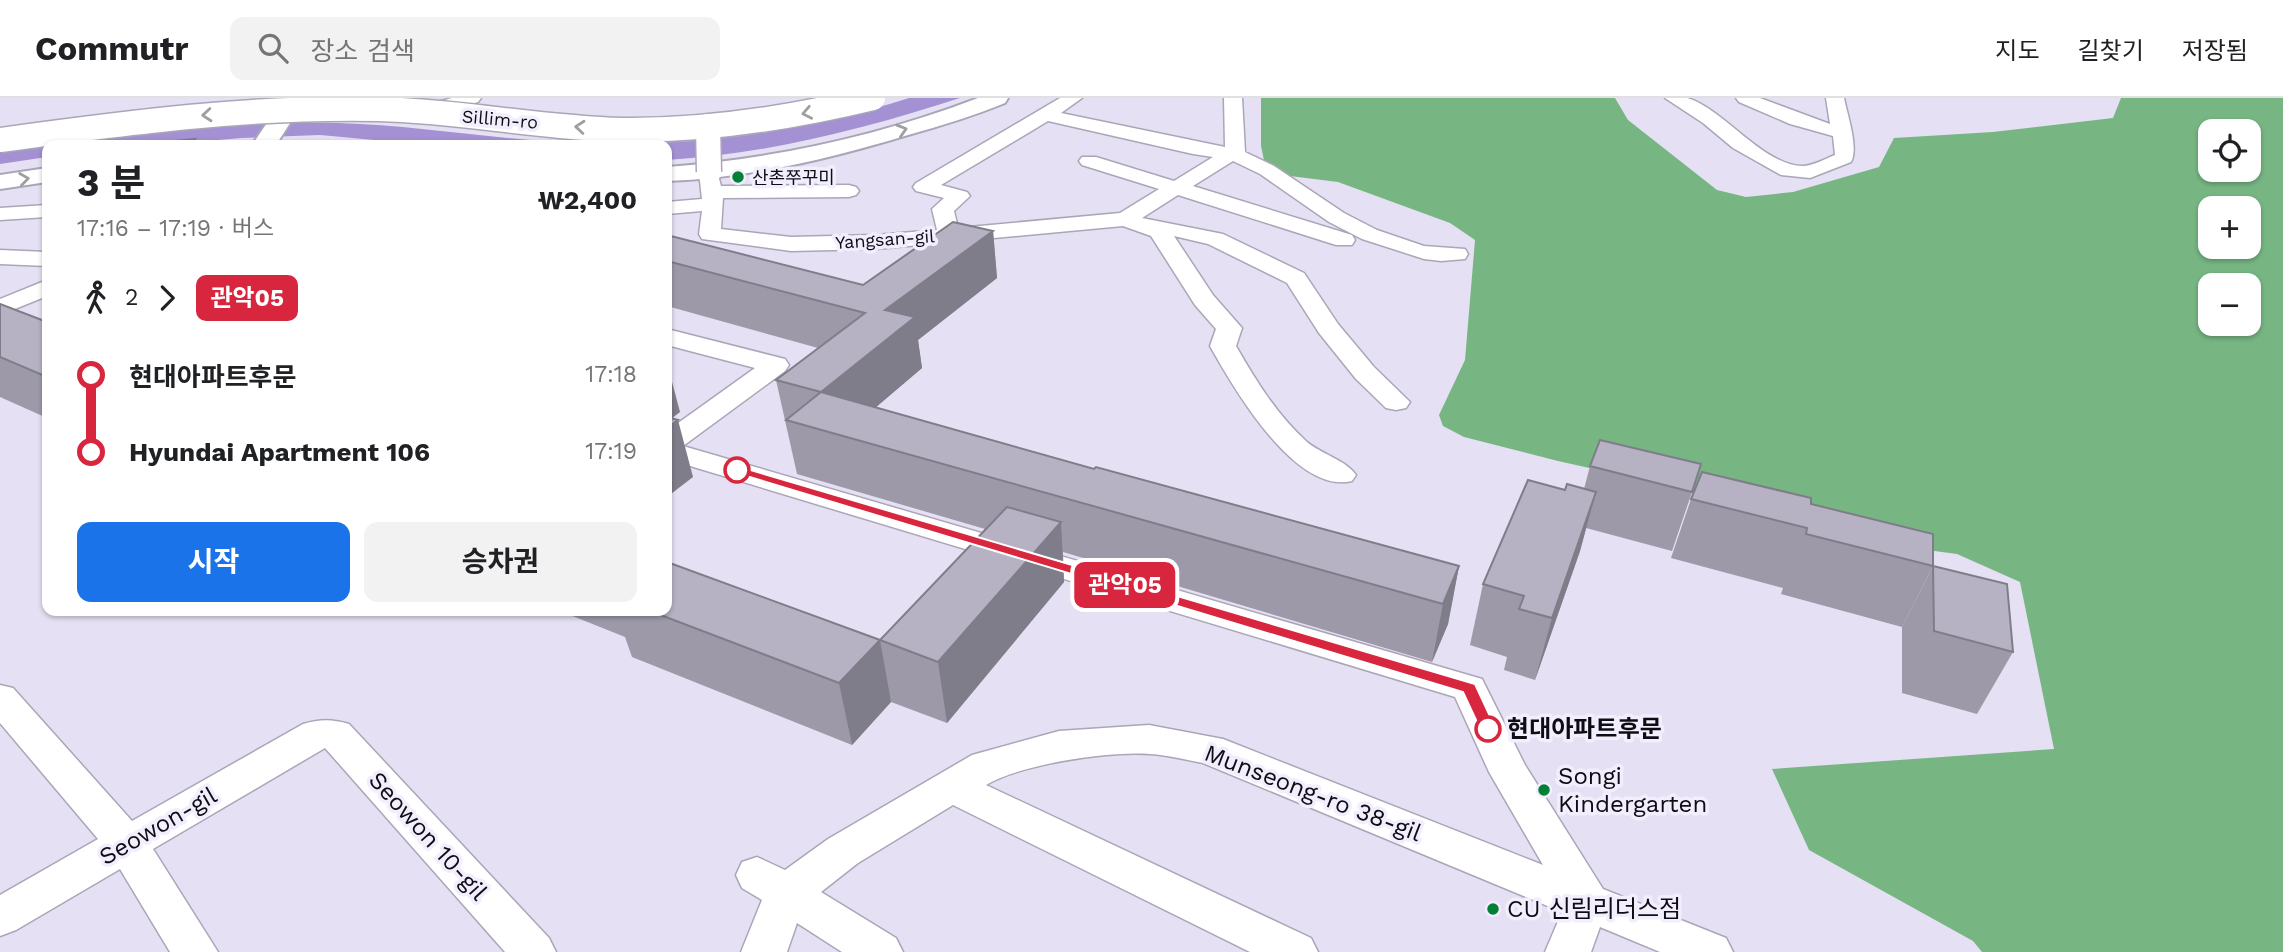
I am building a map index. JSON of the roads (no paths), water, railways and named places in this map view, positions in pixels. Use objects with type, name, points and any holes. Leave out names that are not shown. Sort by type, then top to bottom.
[{"type":"main road","name":"Sillim-ro","points":[[0,140],[291,104],[422,112],[585,128],[708,126],[794,116],[873,98]]},
{"type":"main road","points":[[672,176],[711,189],[798,157],[860,143],[997,98]]},
{"type":"main road","points":[[267,140],[291,104]]},
{"type":"main road","points":[[708,126],[711,189]]},
{"type":"main road","points":[[0,182],[42,176]]},
{"type":"street","points":[[250,98],[291,104]]},
{"type":"street","points":[[422,112],[472,98]]},
{"type":"street","points":[[949,235],[943,209],[960,196],[923,187],[1073,98]]},
{"type":"street","points":[[1231,154],[1235,152],[1233,98]]},
{"type":"street","points":[[1674,98],[1710,119],[1740,144],[1788,171],[1810,172],[1844,158],[1845,147],[1835,98]]},
{"type":"street","points":[[1745,98],[1797,120],[1841,133]]},
{"type":"street","points":[[1047,115],[1231,154],[1262,169],[1325,211],[1370,234],[1406,248],[1443,256],[1457,254]]},
{"type":"street","name":"Yangsan-gil","points":[[711,189],[710,234],[791,244],[876,242],[1125,219],[1231,154]]},
{"type":"street","points":[[1088,161],[1344,240]]},
{"type":"street","points":[[672,206],[711,189],[849,191]]},
{"type":"street","points":[[0,214],[42,211]]},
{"type":"street","points":[[1125,219],[1215,239],[1296,278],[1328,328],[1365,373],[1396,402]]},
{"type":"street","points":[[1125,219],[1159,231],[1205,300],[1228,328],[1223,346],[1244,383],[1272,422],[1311,460],[1341,475]]},
{"type":"street","points":[[0,257],[42,259]]},
{"type":"street","points":[[0,307],[42,289]]},
{"type":"street","points":[[672,338],[776,365],[672,440]]},
{"type":"street","points":[[672,451],[1469,688],[1509,772],[1588,903],[1568,952]]},
{"type":"street","points":[[0,698],[127,844],[195,952]]},
{"type":"street","name":"Seowon-gil","points":[[0,917],[317,734]]},
{"type":"street","name":"Seowon 10-gil","points":[[317,734],[335,734],[533,952]]},
{"type":"street","name":"Munseong-ro 38-gil","points":[[772,885],[843,851],[986,766],[1059,746],[1149,739],[1209,749],[1710,952]]},
{"type":"street","points":[[951,786],[1295,952]]},
{"type":"street","points":[[764,952],[772,885],[880,952]]},
{"type":"place","name":"산촌쭈꾸미","points":[[738,177]]},
{"type":"place","name":"현대아파트후문","points":[[1488,729]]},
{"type":"place","name":"Songi Kindergarten","points":[[1544,790]]},
{"type":"place","name":"CU 신림리더스점","points":[[1493,909]]}]
